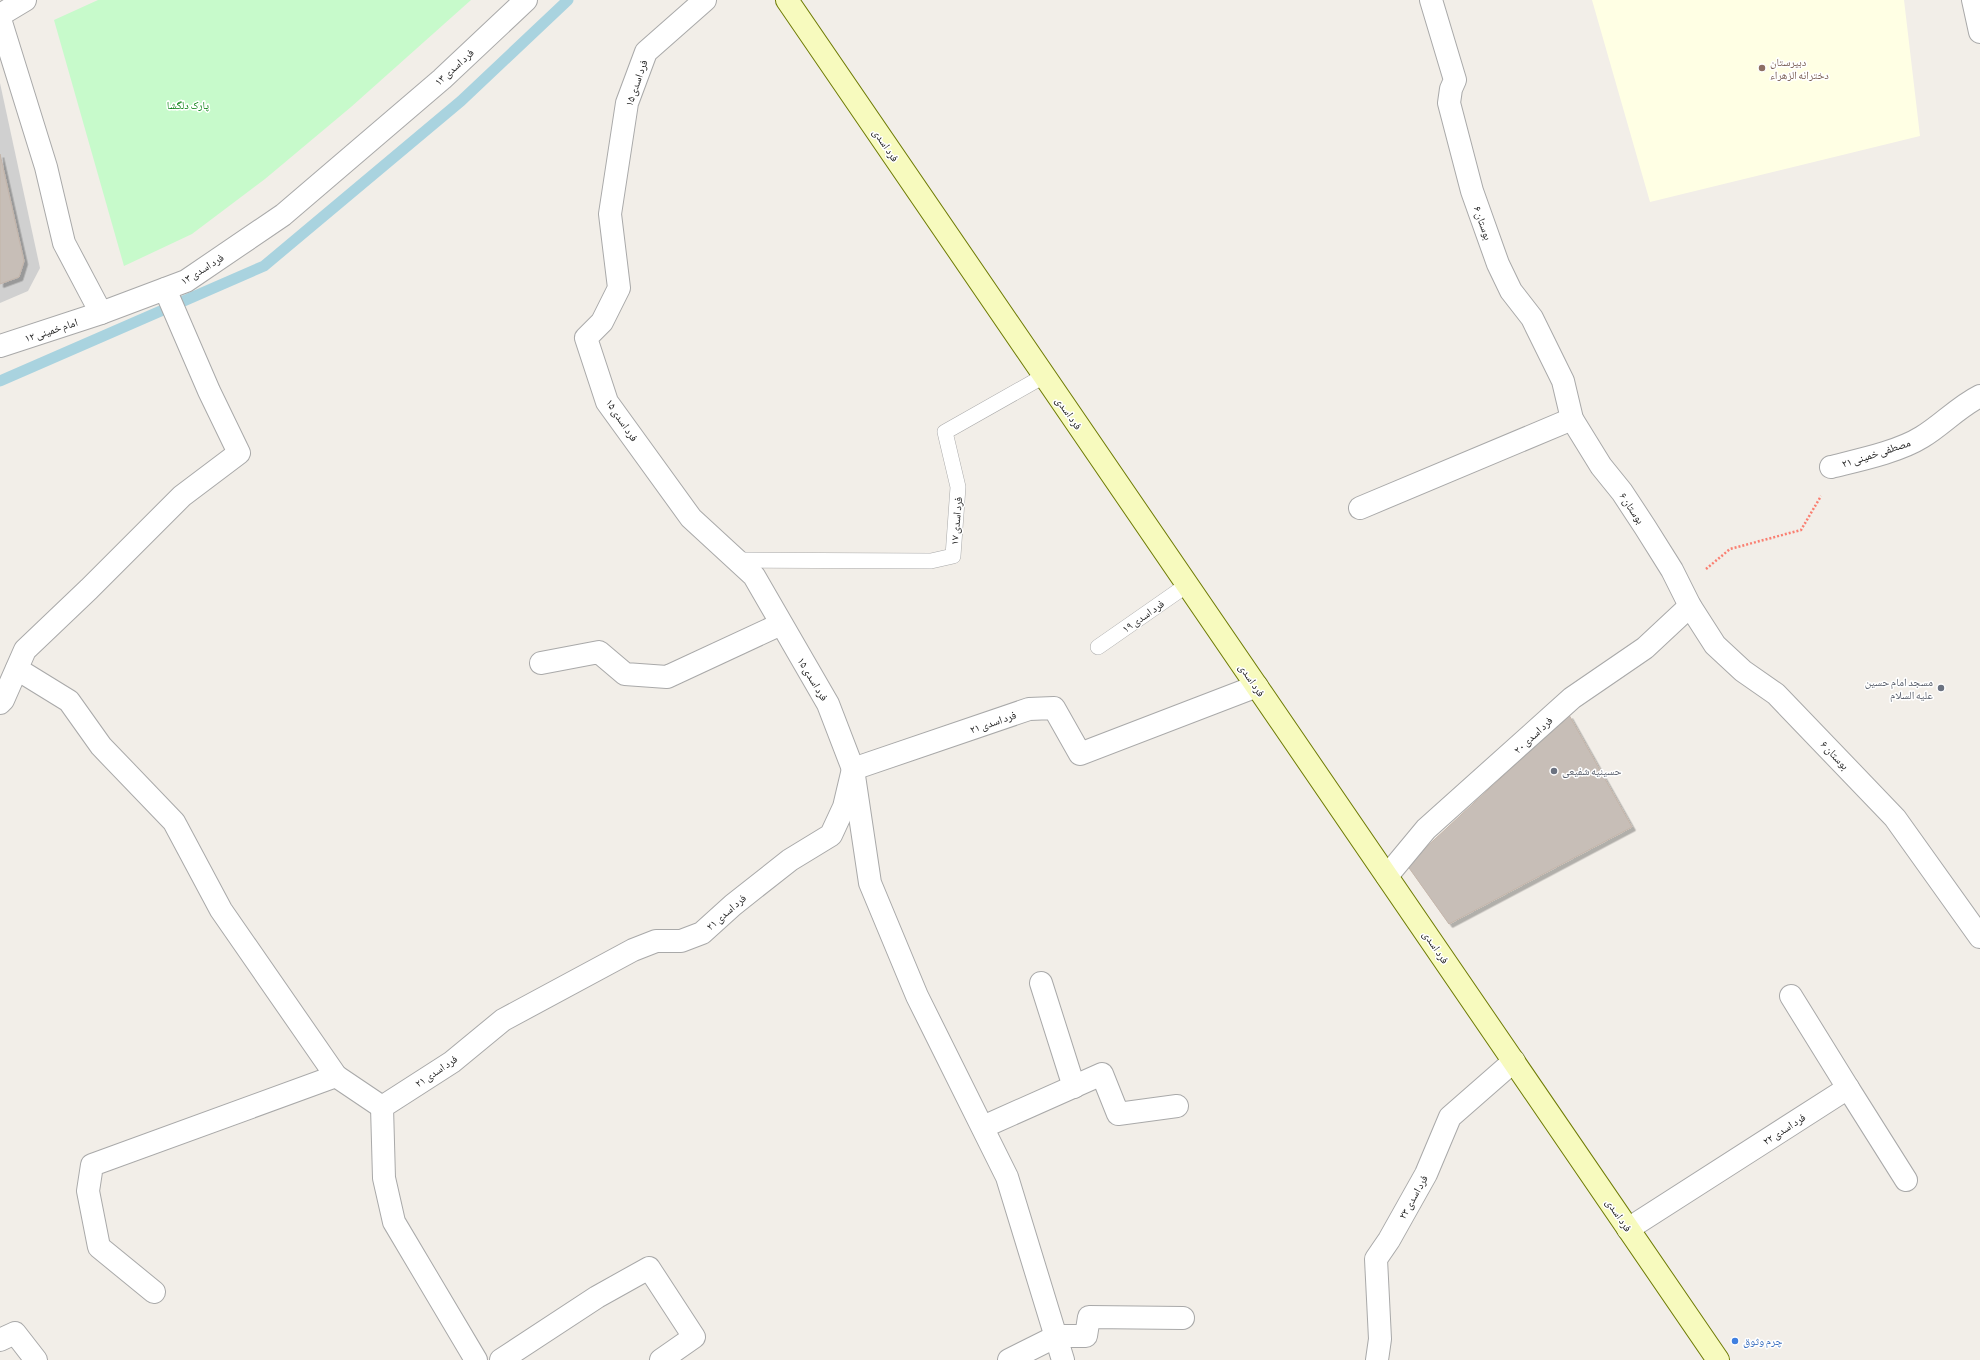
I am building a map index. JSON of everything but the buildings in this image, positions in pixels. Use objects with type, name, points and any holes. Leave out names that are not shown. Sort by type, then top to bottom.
[{"type":"main road","name":"فرد اسدی","points":[[786,0],[1718,1360]]},
{"type":"street","points":[[0,15],[25,0]]},
{"type":"street","name":"فرد اسدی ۱۳","points":[[101,314],[186,281],[282,215],[442,79],[526,0]]},
{"type":"street","name":"فرد اسدی ۱۵","points":[[705,0],[646,52],[627,102],[610,214],[620,288],[602,322],[586,338],[607,402],[692,518],[754,576],[828,704],[853,769],[870,883],[917,996],[1007,1177],[1057,1336],[1063,1360]]},
{"type":"street","name":"بوستان ۶","points":[[1431,0],[1455,80],[1451,89],[1449,104],[1472,191],[1488,239],[1511,291],[1532,318],[1563,381],[1572,419],[1601,466],[1622,492],[1645,527],[1672,570],[1690,606],[1715,645],[1743,671],[1776,694],[1895,818],[1980,937]]},
{"type":"street","points":[[1974,0],[1980,32]]},
{"type":"street","points":[[0,19],[46,167],[64,243],[101,314]]},
{"type":"street","points":[[0,703],[3,700],[25,650],[89,589],[182,496],[239,453],[209,391],[165,289]]},
{"type":"street","name":"امام خمینی ۱۲","points":[[0,346],[101,314]]},
{"type":"street","name":"مصطفی خمینی ۲۱","points":[[1831,467],[1867,458],[1922,437],[1967,402],[1980,396]]},
{"type":"street","points":[[1360,508],[1572,419]]},
{"type":"street","name":"فرد اسدی ۲۰","points":[[1387,876],[1426,829],[1572,698],[1645,648],[1690,606]]},
{"type":"street","points":[[541,663],[599,652],[625,674],[667,677],[781,624]]},
{"type":"street","points":[[17,669],[69,701],[100,746],[174,822],[220,910],[336,1076],[382,1107],[384,1178],[394,1222],[476,1360]]},
{"type":"street","name":"فرد اسدی ۲۱","points":[[382,1107],[452,1062],[503,1020],[633,950],[656,941],[681,941],[702,933],[733,905],[790,860],[831,835],[844,807],[853,769],[1030,709],[1054,708],[1080,754],[1257,686]]},
{"type":"street","points":[[1041,983],[1074,1087]]},
{"type":"street","points":[[1791,996],[1906,1180]]},
{"type":"street","name":"فرد اسدی ۲۳","points":[[1377,1360],[1380,1339],[1376,1259],[1389,1240],[1426,1174],[1450,1117],[1514,1061]]},
{"type":"street","points":[[983,1127],[1102,1074],[1118,1114],[1177,1106]]},
{"type":"street","points":[[154,1292],[99,1247],[88,1191],[92,1165],[336,1076]]},
{"type":"street","name":"فرد اسدی ۲۲","points":[[1628,1229],[1848,1088]]},
{"type":"street","points":[[501,1360],[597,1297],[649,1268],[694,1337],[661,1360]]},
{"type":"street","points":[[1009,1360],[1057,1336],[1086,1336],[1089,1317],[1183,1318]]},
{"type":"street","points":[[0,1340],[16,1333],[36,1360]]},
{"type":"lane","name":"فرد اسدی ۱۷","points":[[737,560],[931,561],[953,556],[958,487],[945,432],[1044,376]]},
{"type":"lane","name":"فرد اسدی ۱۹","points":[[1098,647],[1188,585]]},
{"type":"path","name":"مصطفی خمینی ۲۱","points":[[1690,606],[1702,573],[1730,549],[1802,530],[1819,503],[1831,467]]},
{"type":"shaded area","name":"دبیرستان دخترانه الزهراء","points":[[1592,0],[1904,0],[1920,136],[1650,202]]},
{"type":"shaded area","points":[[0,83],[40,268],[28,291],[0,303]]},
{"type":"green space","name":"پارک دلگشا","points":[[98,0],[471,0],[351,107],[265,179],[192,234],[124,266],[54,20]]},
{"type":"waterway","points":[[0,381],[264,266],[461,101],[568,0]]},
{"type":"place","name":"دبیرستان دخترانه الزهراء","points":[[1762,68]]},
{"type":"place","name":"مسجد امام حسین علیه السلام","points":[[1941,688]]},
{"type":"place","name":"حسینیه شفیعی","points":[[1554,771]]},
{"type":"place","name":"چرم وثوق","points":[[1735,1341]]}]
